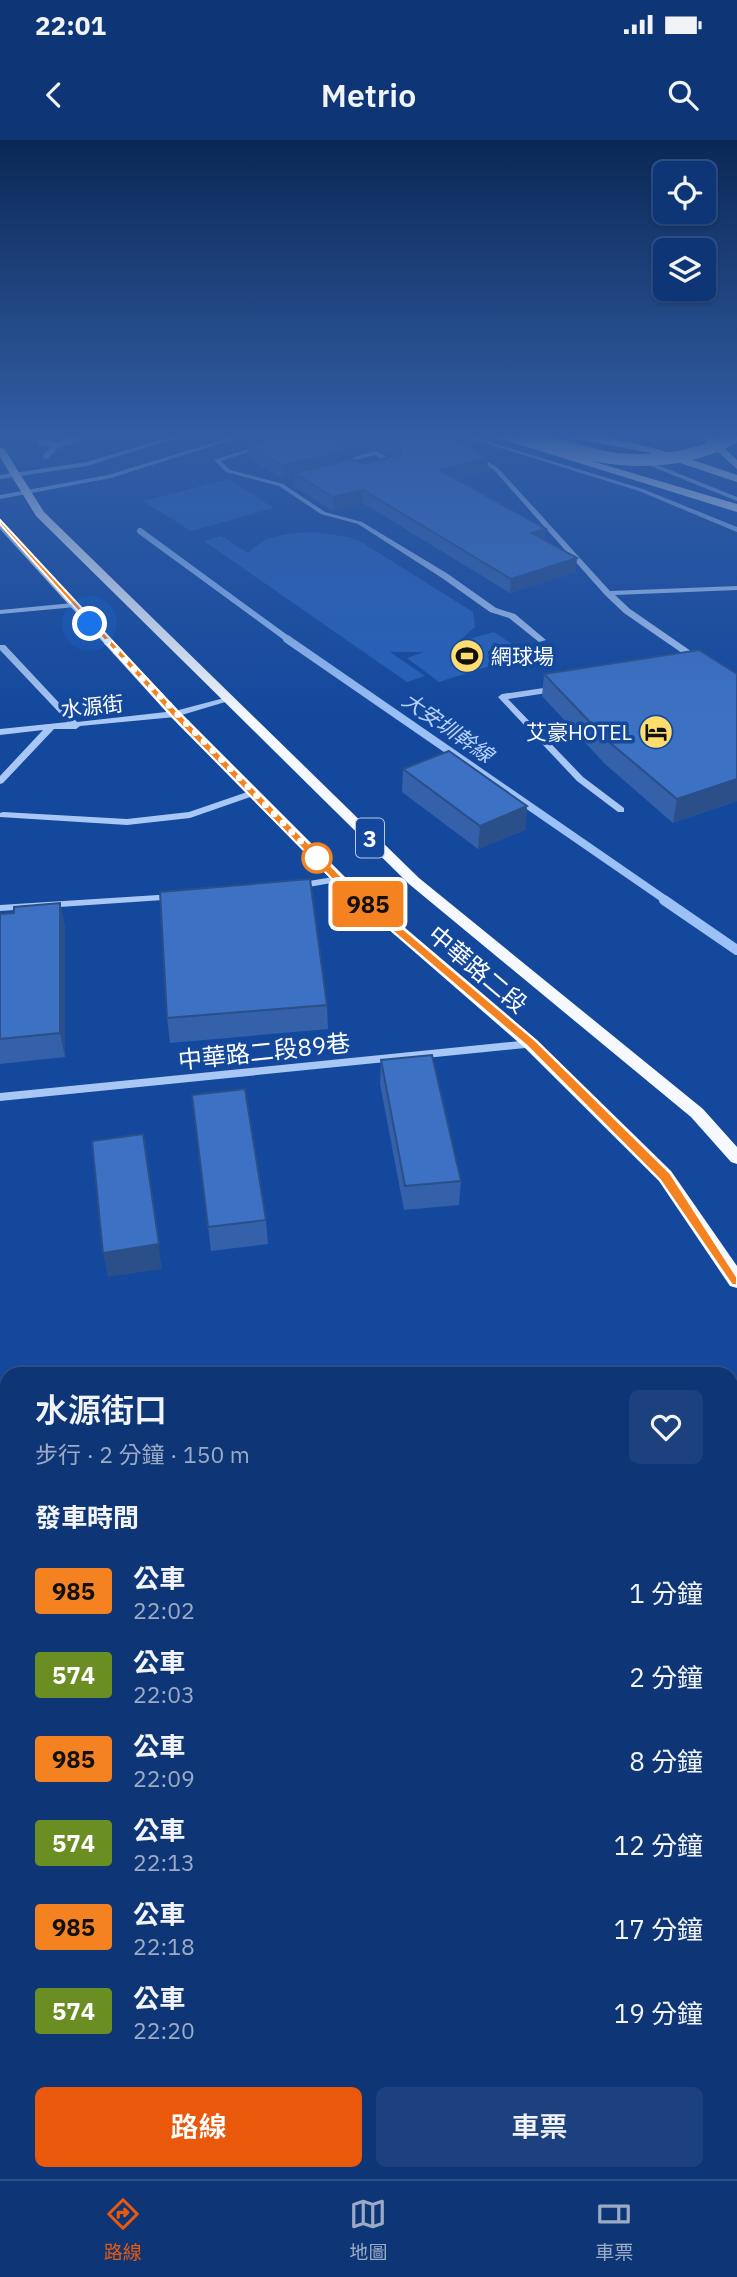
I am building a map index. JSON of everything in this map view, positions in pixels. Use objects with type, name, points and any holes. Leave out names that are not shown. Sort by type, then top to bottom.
[{"type":"main road","name":"中華路二段","points":[[5,529],[175,714],[338,879],[531,1044],[665,1176],[737,1281]]},
{"type":"main road","name":"中華路二段","points":[[55,529],[414,881],[697,1113],[737,1158]]},
{"type":"street","points":[[370,529],[493,610],[512,616],[542,640]]},
{"type":"street","points":[[550,529],[627,611],[706,665]]},
{"type":"street","points":[[608,593],[737,588]]},
{"type":"street","points":[[0,612],[73,605]]},
{"type":"street","points":[[2,647],[76,726]]},
{"type":"street","points":[[692,667],[706,665]]},
{"type":"street","points":[[570,687],[502,697],[580,779],[621,810]]},
{"type":"street","name":"水源街","points":[[0,732],[175,714],[228,700]]},
{"type":"street","points":[[0,781],[50,728]]},
{"type":"street","points":[[3,815],[127,822],[190,815],[253,793]]},
{"type":"street","points":[[278,888],[338,879]]},
{"type":"street","points":[[0,908],[185,896]]},
{"type":"street","name":"中華路二段89巷","points":[[0,1097],[531,1044]]},
{"type":"shaded area","points":[[313,532],[349,537],[363,543],[473,612],[475,627],[458,642],[494,632],[527,654],[439,682],[407,658],[424,652],[390,652],[425,676],[407,682],[204,541],[221,536],[248,553],[270,539],[286,534]]},
{"type":"building","points":[[428,529],[545,529],[532,533],[577,558],[511,579]]},
{"type":"building","name":"艾豪HOTEL","points":[[699,650],[737,674],[737,779],[677,799],[608,741],[544,674]]},
{"type":"building","points":[[449,751],[527,806],[480,826],[403,769]]},
{"type":"building","points":[[310,879],[327,1005],[167,1018],[160,892]]},
{"type":"building","points":[[60,903],[60,1033],[0,1039],[0,914],[14,913],[14,907]]},
{"type":"building","points":[[432,1055],[461,1181],[405,1186],[381,1060]]},
{"type":"building","points":[[245,1089],[266,1220],[208,1227],[192,1095]]},
{"type":"building","points":[[143,1134],[159,1244],[103,1253],[92,1141]]},
{"type":"waterway","name":"大安圳幹線","points":[[140,531],[289,640]]},
{"type":"waterway","name":"大安圳幹線","points":[[287,639],[667,901]]},
{"type":"waterway","name":"大安圳幹線","points":[[664,900],[737,950]]},
{"type":"bus line","name":"985","points":[[5,529],[175,714],[338,879],[531,1044],[665,1176],[737,1281]]},
{"type":"place","name":"網球場","points":[[467,656]]},
{"type":"place","name":"艾豪HOTEL","points":[[656,732]]},
{"type":"route","points":[[90,624],[321,862],[317,858]]}]
